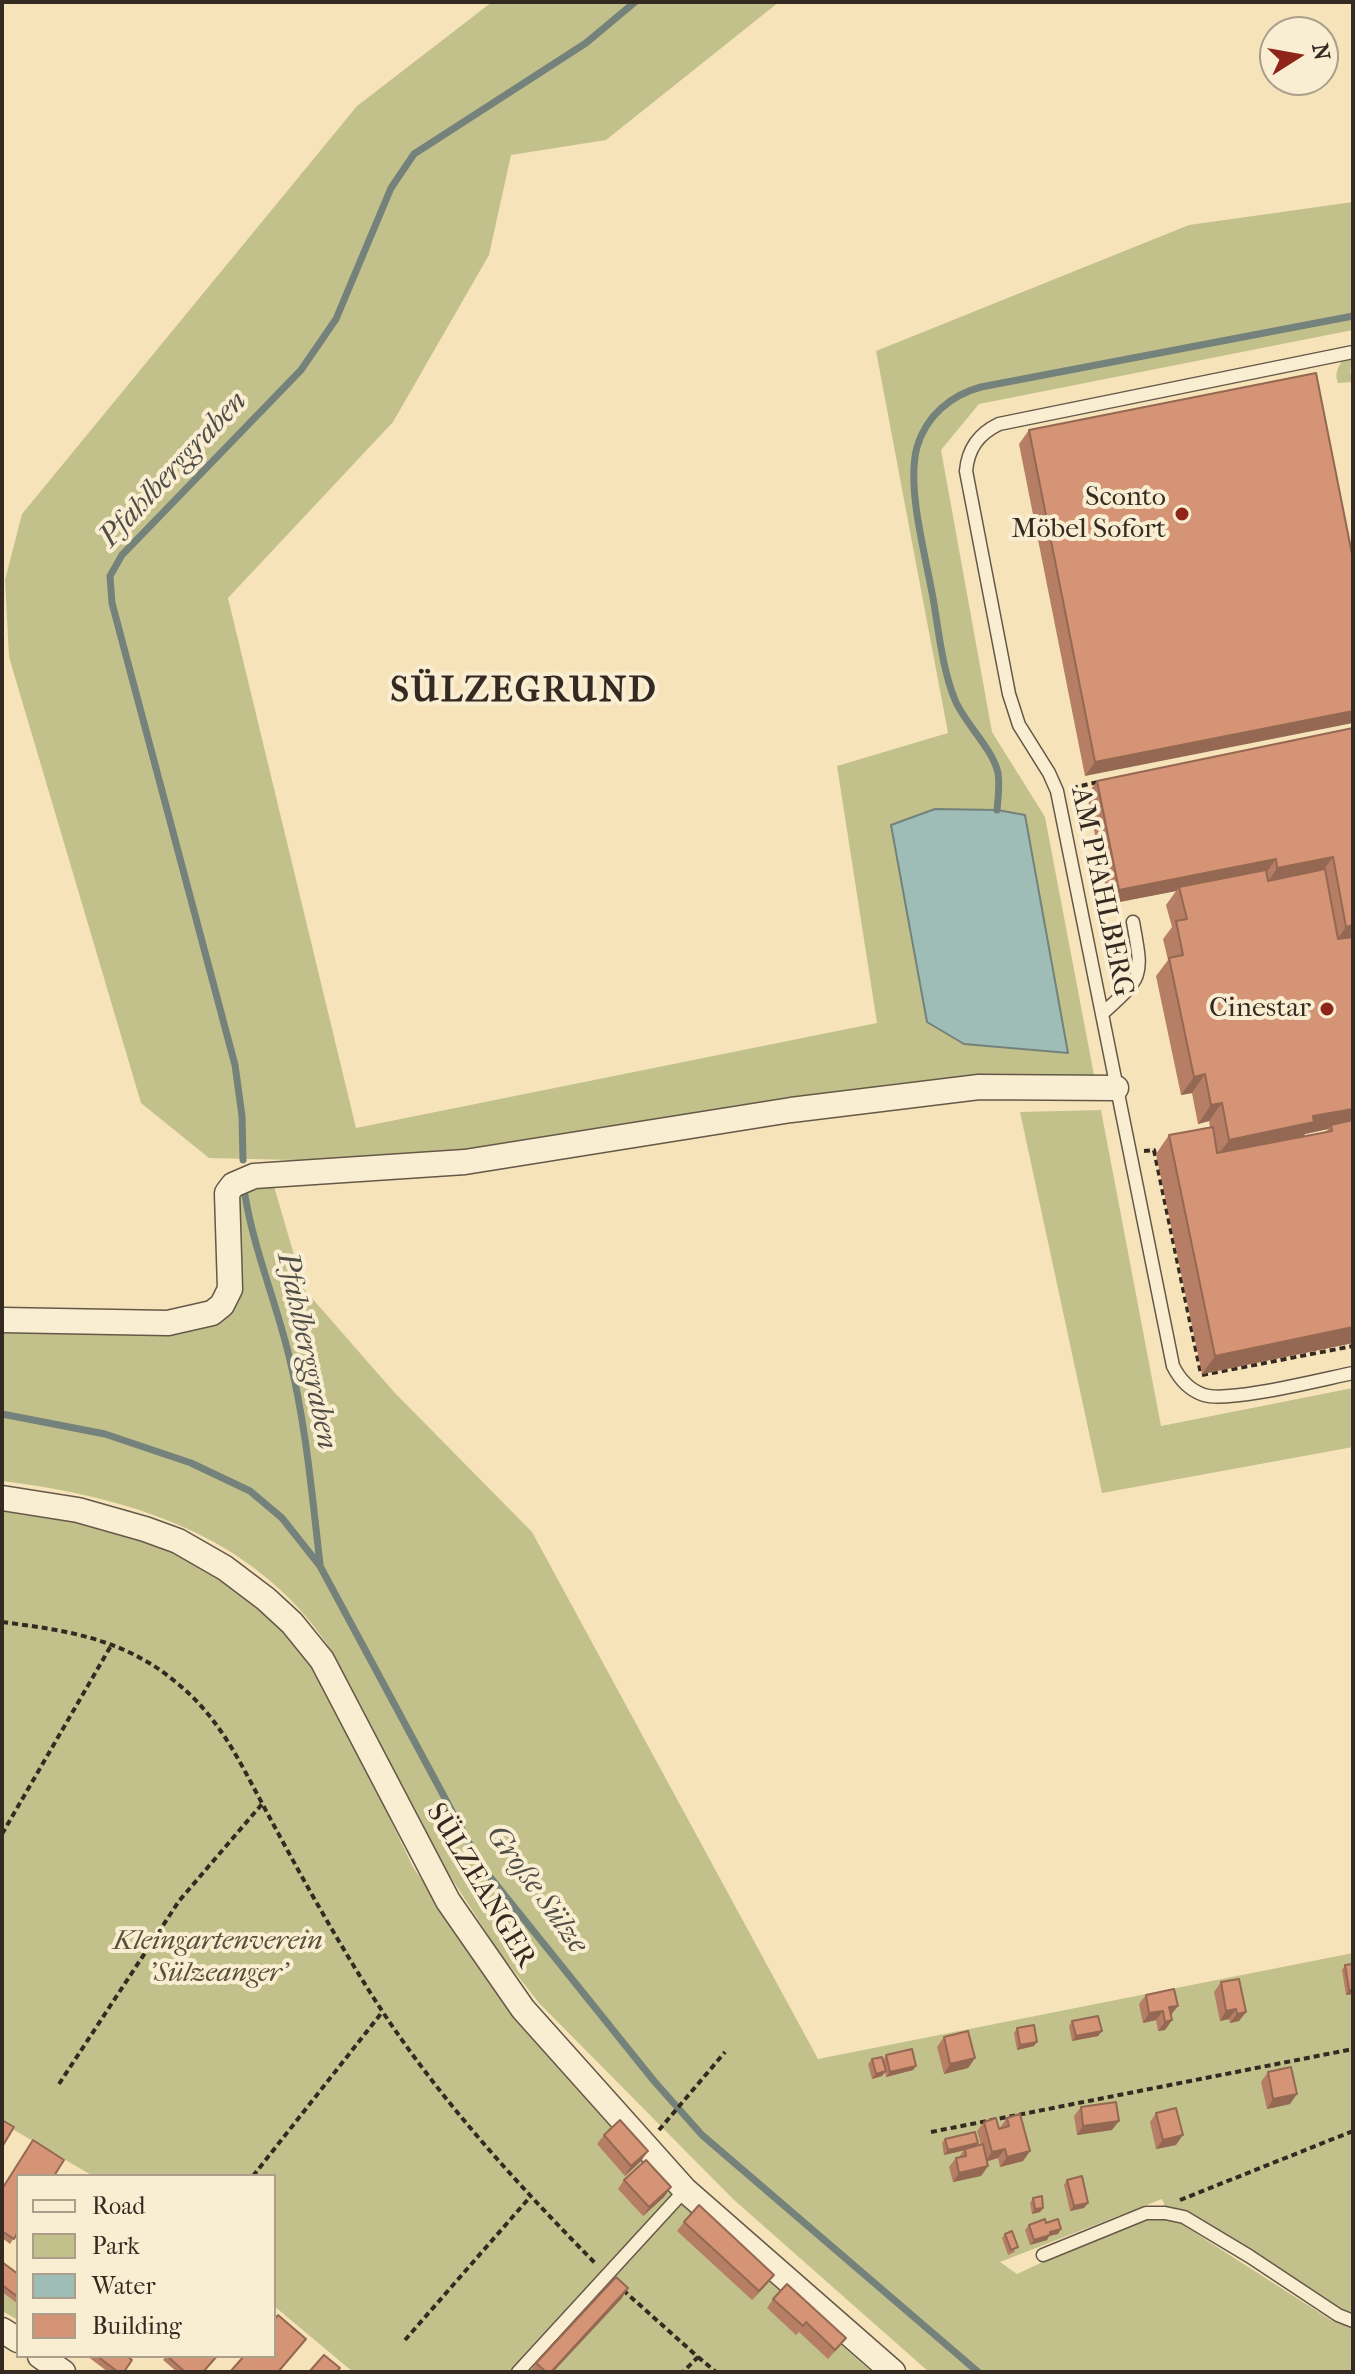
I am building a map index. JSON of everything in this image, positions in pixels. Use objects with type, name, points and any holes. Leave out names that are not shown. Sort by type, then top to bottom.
[{"type":"street","points":[[2,1320],[168,1323],[212,1313],[222,1305],[230,1289],[227,1193],[233,1185],[252,1177],[465,1162],[791,1110],[979,1087],[1116,1088]]},
{"type":"street","name":"SÜLZEANGER","points":[[2,1498],[78,1510],[178,1541],[225,1568],[292,1623],[322,1660],[427,1864],[523,2009],[685,2190],[893,2372]]},
{"type":"street","points":[[43,2358],[63,2372]]},
{"type":"lane","name":"AM PFAHLBERG","points":[[1181,1379],[1171,1359],[1057,791],[1024,735],[1009,694],[967,481],[966,462],[974,442],[989,429],[1011,420],[1353,352]]},
{"type":"lane","points":[[1102,1014],[1138,978],[1140,966],[1133,922]]},
{"type":"lane","points":[[1181,1379],[1192,1390],[1205,1396],[1225,1398],[1353,1373]]},
{"type":"lane","points":[[518,2372],[685,2190]]},
{"type":"lane","points":[[1043,2255],[1146,2213],[1172,2213],[1184,2217],[1338,2315],[1353,2321]]},
{"type":"path","points":[[1057,791],[1104,781]]},
{"type":"path","points":[[1130,1154],[1154,1150],[1205,1396]]},
{"type":"path","points":[[1181,1379],[1353,1346]]},
{"type":"path","points":[[2,1622],[76,1632],[112,1644],[160,1670],[206,1710],[234,1750],[262,1804],[383,2011],[454,2106],[530,2197],[606,2274],[716,2372]]},
{"type":"path","points":[[2,1834],[112,1644]]},
{"type":"path","points":[[59,2084],[179,1901],[262,1804]]},
{"type":"path","points":[[255,2174],[383,2011]]},
{"type":"path","points":[[931,2132],[1353,2049]]},
{"type":"path","points":[[661,2128],[725,2052]]},
{"type":"path","points":[[1180,2200],[1353,2131]]},
{"type":"path","points":[[405,2340],[530,2197]]},
{"type":"path","points":[[683,2372],[698,2357]]},
{"type":"green space","points":[[492,2],[779,2],[606,140],[511,155],[489,255],[393,422],[228,598],[356,1128],[877,1023],[837,766],[948,733],[876,351],[1189,225],[1353,202],[1353,330],[979,404],[941,450],[992,732],[1045,817],[1094,1075],[978,1074],[885,1085],[467,1150],[339,1161],[209,1158],[141,1103],[9,657],[5,580],[22,514],[357,106]]},
{"type":"green space","points":[[1353,356],[1353,368],[1350,369],[1352,382],[1338,383],[1336,376],[1339,367],[1345,358]]},
{"type":"green space","points":[[1101,1110],[1161,1426],[1353,1388],[1353,1447],[1102,1493],[1020,1112]]},
{"type":"green space","points":[[273,1183],[304,1289],[394,1392],[532,1532],[818,2059],[1353,1953],[1353,2312],[1345,2311],[1283,2271],[1165,2206],[1162,2199],[1000,2262],[1017,2274],[1135,2219],[1175,2220],[1331,2320],[1353,2328],[1353,2370],[929,2372],[733,2199],[539,2003],[499,1952],[432,1848],[327,1644],[297,1606],[262,1574],[225,1548],[184,1527],[96,1498],[2,1481],[2,1327],[225,1318],[235,1309],[233,1204],[236,1193]]},
{"type":"green space","name":"Kleingartenverein 'Sülzeanger'","points":[[2,1507],[80,1518],[177,1552],[223,1578],[260,1606],[299,1645],[335,1704],[413,1867],[487,1977],[686,2208],[872,2372],[353,2372],[276,2308],[276,2174],[90,2174],[2,2123]]},
{"type":"green space","points":[[2,2292],[16,2302],[16,2319],[2,2311]]},
{"type":"water","points":[[935,809],[997,810],[1025,815],[1068,1053],[964,1044],[927,1022],[891,825]]},
{"type":"building","name":"Sconto Möbel Sofort","points":[[1316,373],[1353,559],[1353,711],[1095,762],[1029,430]]},
{"type":"building","points":[[1353,728],[1353,925],[1346,927],[1333,857],[1277,868],[1276,859],[1119,890],[1097,781]]},
{"type":"building","points":[[1325,869],[1338,939],[1353,937],[1353,1109],[1313,1116],[1314,1122],[1229,1140],[1222,1103],[1211,1105],[1205,1074],[1194,1077],[1169,958],[1183,955],[1176,921],[1187,919],[1179,887],[1266,870],[1268,881]]},
{"type":"building","points":[[1353,1120],[1353,1327],[1215,1356],[1169,1135],[1213,1127],[1217,1153],[1332,1131],[1331,1125]]},
{"type":"building","points":[[1353,1964],[1353,1990],[1349,1990],[1345,1965]]},
{"type":"building","points":[[1239,1979],[1246,2012],[1237,2014],[1236,2009],[1226,2011],[1221,1982]]},
{"type":"building","points":[[1174,1989],[1178,2006],[1169,2007],[1172,2020],[1165,2022],[1163,2011],[1149,2013],[1146,1995]]},
{"type":"building","points":[[1098,2016],[1102,2031],[1076,2036],[1072,2021]]},
{"type":"building","points":[[1034,2025],[1037,2042],[1020,2045],[1017,2028]]},
{"type":"building","points":[[968,2031],[975,2058],[950,2064],[944,2037]]},
{"type":"building","points":[[912,2049],[916,2066],[890,2072],[886,2055]]},
{"type":"building","points":[[882,2057],[886,2071],[876,2074],[872,2059]]},
{"type":"building","points":[[1291,2067],[1297,2094],[1273,2099],[1268,2072]]},
{"type":"building","points":[[1116,2102],[1119,2121],[1083,2126],[1081,2107]]},
{"type":"building","points":[[1176,2108],[1183,2135],[1163,2140],[1156,2113]]},
{"type":"building","points":[[1020,2114],[1030,2151],[1007,2157],[1005,2149],[992,2152],[984,2122],[996,2118],[999,2129],[1009,2126],[1007,2118]]},
{"type":"building","points":[[2,2120],[14,2127],[2,2147]]},
{"type":"building","points":[[620,2120],[648,2151],[631,2166],[604,2135]]},
{"type":"building","points":[[975,2132],[978,2143],[948,2150],[945,2139]]},
{"type":"building","points":[[33,2140],[64,2160],[55,2174],[16,2174],[14,2239],[2,2231],[2,2189]]},
{"type":"building","points":[[983,2144],[988,2166],[959,2173],[956,2158],[966,2156],[965,2149]]},
{"type":"building","points":[[646,2160],[671,2187],[649,2207],[624,2180]]},
{"type":"building","points":[[1082,2176],[1088,2203],[1074,2206],[1067,2180]]},
{"type":"building","points":[[1042,2196],[1043,2208],[1035,2209],[1033,2198]]},
{"type":"building","points":[[699,2205],[774,2275],[759,2291],[684,2222]]},
{"type":"building","points":[[1045,2219],[1046,2223],[1058,2219],[1061,2229],[1034,2240],[1029,2225]]},
{"type":"building","points":[[1012,2231],[1018,2247],[1011,2250],[1005,2234]]},
{"type":"building","points":[[2,2262],[16,2272],[16,2296],[2,2285]]},
{"type":"building","points":[[616,2277],[628,2288],[551,2372],[546,2372],[536,2363]]},
{"type":"building","points":[[787,2284],[846,2338],[835,2350],[806,2322],[803,2326],[773,2299]]},
{"type":"building","points":[[278,2315],[306,2339],[278,2372],[230,2372],[242,2358],[276,2358]]},
{"type":"building","points":[[324,2355],[340,2368],[336,2372],[309,2372]]},
{"type":"building","points":[[100,2358],[132,2360],[124,2372],[118,2372]]},
{"type":"building","points":[[169,2358],[215,2358],[203,2372],[185,2372]]},
{"type":"waterway","name":"Pfahlberggraben","points":[[243,1160],[242,1116],[235,1065],[112,603],[110,576],[122,555],[301,370],[336,319],[391,188],[414,154],[586,43],[635,2]]},
{"type":"waterway","points":[[997,810],[999,782],[995,764],[955,700],[947,675],[918,522],[914,463],[921,436],[933,417],[950,401],[981,387],[1353,316]]},
{"type":"waterway","name":"Pfahlberggraben","points":[[245,1195],[295,1382],[320,1564]]},
{"type":"waterway","name":"Große Sülze","points":[[2,1414],[105,1434],[191,1463],[250,1491],[282,1518],[320,1566],[482,1867],[654,2081],[702,2135],[978,2372]]},
{"type":"place","name":"Sconto Möbel Sofort","points":[[1182,514]]},
{"type":"place","name":"Cinestar","points":[[1327,1009]]},
{"type":"district","name":"SÜLZEGRUND","points":[[524,692]]}]
